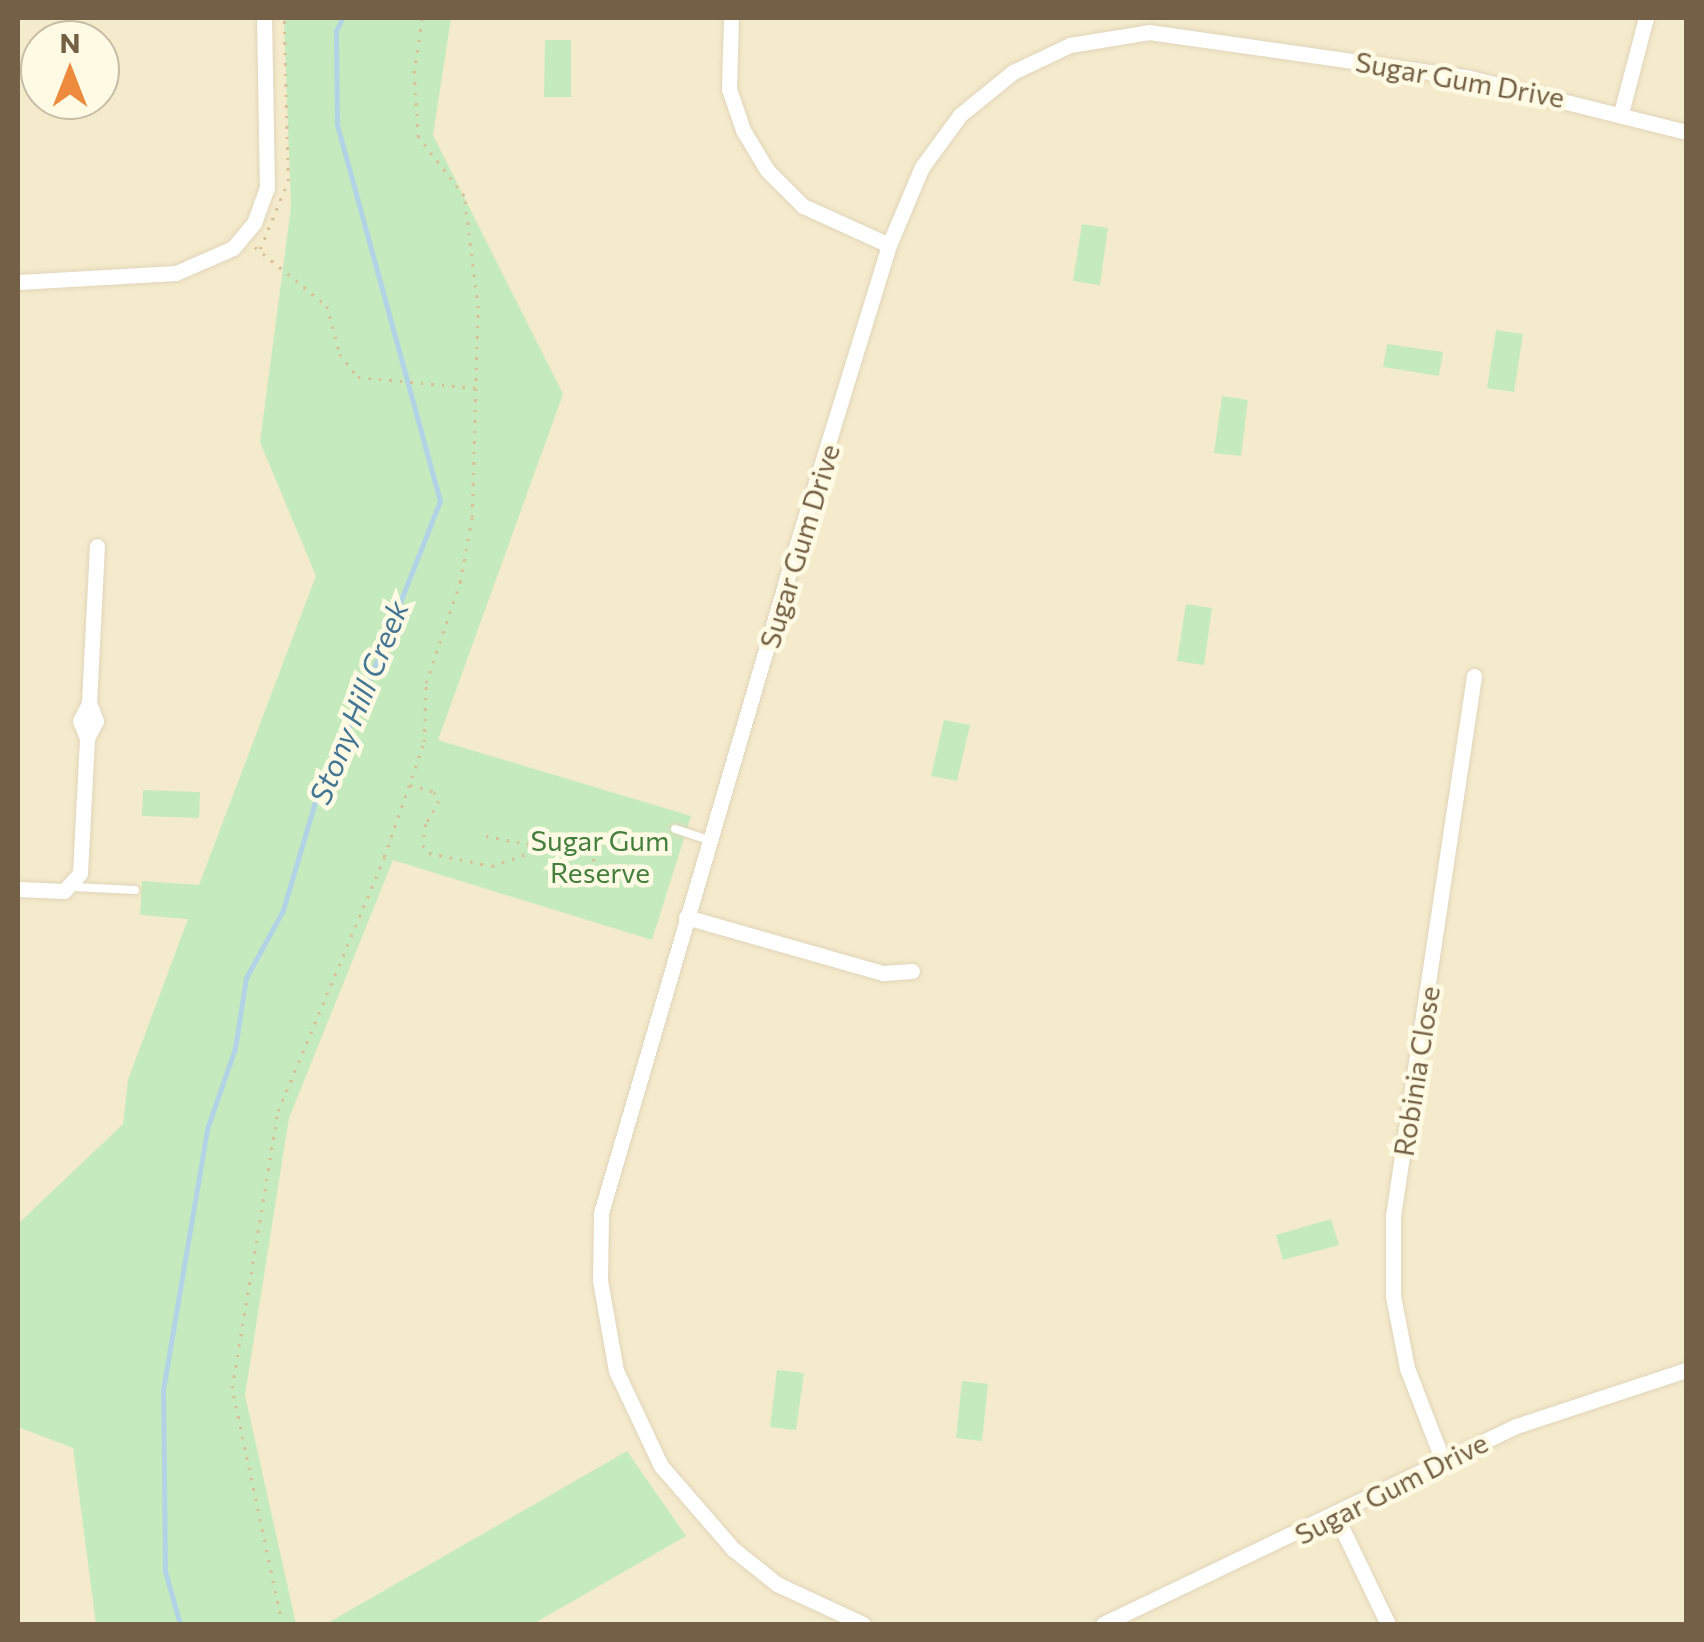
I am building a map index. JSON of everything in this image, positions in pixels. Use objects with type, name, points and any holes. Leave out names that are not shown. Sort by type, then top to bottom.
[{"type":"street","points":[[18,282],[194,270],[244,237],[267,188],[264,18]]},
{"type":"street","points":[[731,18],[732,100],[767,170],[802,206],[890,246]]},
{"type":"street","points":[[1621,113],[1646,18]]},
{"type":"street","name":"Sugar Gum Drive","points":[[863,1624],[777,1584],[733,1549],[661,1466],[616,1370],[600,1280],[601,1213],[686,916],[890,246],[922,167],[968,107],[1024,66],[1111,36],[1188,35],[1517,87],[1686,132]]},
{"type":"street","points":[[18,889],[74,887],[80,873],[87,738],[96,722],[89,704],[98,546]]},
{"type":"street","name":"Robinia Close","points":[[1444,1461],[1407,1368],[1393,1296],[1393,1216],[1474,676]]},
{"type":"street","points":[[686,916],[882,973],[912,972]]},
{"type":"street","name":"Sugar Gum Drive","points":[[1103,1624],[1336,1516],[1444,1461],[1584,1400],[1686,1370]]},
{"type":"street","points":[[1336,1516],[1388,1624]]},
{"type":"lane","points":[[675,829],[710,840]]},
{"type":"lane","points":[[74,887],[135,890]]},
{"type":"path","points":[[282,1624],[232,1388],[278,1111],[424,742],[426,683],[460,582],[472,518],[478,308],[464,196],[418,138],[414,72],[422,18]]},
{"type":"path","points":[[250,242],[328,306],[351,371],[381,379],[416,378],[478,388]]},
{"type":"path","points":[[409,785],[434,792],[438,801],[426,824],[423,845],[429,853],[492,866],[560,842]]},
{"type":"path","points":[[486,836],[560,842],[602,837]]},
{"type":"path","points":[[580,840],[603,875]]},
{"type":"shaded area","points":[[18,18],[1686,18],[1686,1624],[18,1624]]},
{"type":"green space","name":"Sugar Gum Reserve","points":[[284,18],[451,18],[433,135],[563,394],[438,740],[691,816],[652,940],[393,860],[289,1118],[245,1395],[296,1624],[96,1624],[73,1448],[18,1427],[18,1224],[123,1124],[128,1080],[188,919],[140,915],[142,881],[199,885],[316,576],[260,442],[291,207]]},
{"type":"green space","points":[[545,40],[571,40],[571,97],[544,97]]},
{"type":"green space","points":[[1082,224],[1108,228],[1100,285],[1073,281]]},
{"type":"green space","points":[[1496,330],[1523,334],[1514,392],[1487,388]]},
{"type":"green space","points":[[1387,344],[1443,352],[1439,376],[1383,367]]},
{"type":"green space","points":[[1222,396],[1248,400],[1241,456],[1214,453]]},
{"type":"green space","points":[[1186,604],[1212,608],[1204,665],[1177,661]]},
{"type":"green space","points":[[944,720],[970,725],[957,781],[931,776]]},
{"type":"green space","points":[[143,790],[200,792],[199,818],[142,816]]},
{"type":"green space","points":[[1331,1219],[1339,1245],[1283,1260],[1276,1235]]},
{"type":"green space","points":[[777,1370],[804,1373],[796,1430],[770,1427]]},
{"type":"green space","points":[[962,1381],[988,1384],[982,1441],[956,1438]]},
{"type":"green space","points":[[627,1451],[686,1536],[533,1624],[326,1624]]},
{"type":"waterway","name":"Stony Hill Creek","points":[[180,1624],[165,1571],[163,1390],[207,1129],[235,1048],[246,978],[283,910],[323,775],[358,709],[440,501],[337,125],[336,31],[342,18]]}]
